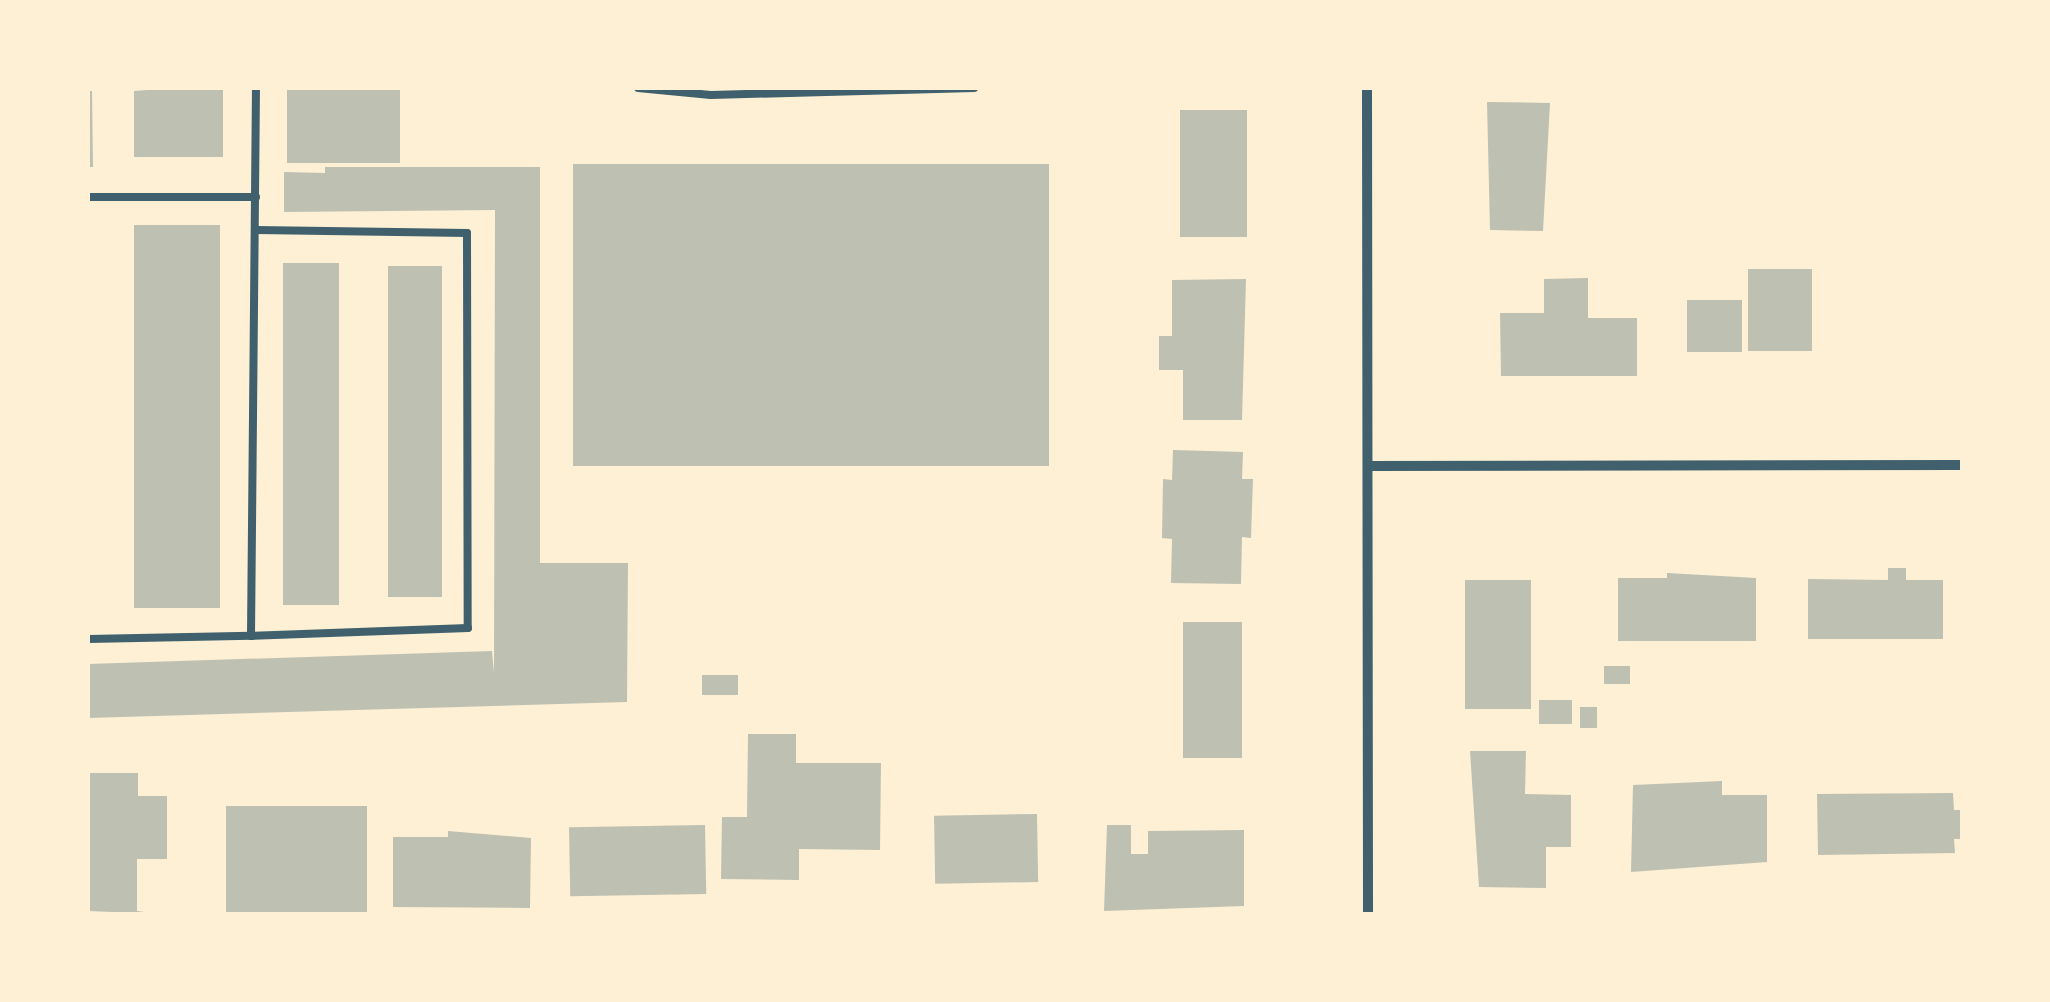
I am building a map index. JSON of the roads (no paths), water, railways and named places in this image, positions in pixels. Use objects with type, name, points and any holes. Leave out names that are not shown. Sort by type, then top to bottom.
[{"type":"street","points":[[1368,88],[1368,914]]},
{"type":"street","points":[[1368,466],[1962,465]]},
{"type":"lane","points":[[251,636],[256,88]]},
{"type":"lane","points":[[638,88],[711,95],[974,88]]},
{"type":"lane","points":[[88,197],[256,197]]},
{"type":"lane","points":[[88,639],[468,628],[467,234],[256,230]]}]
